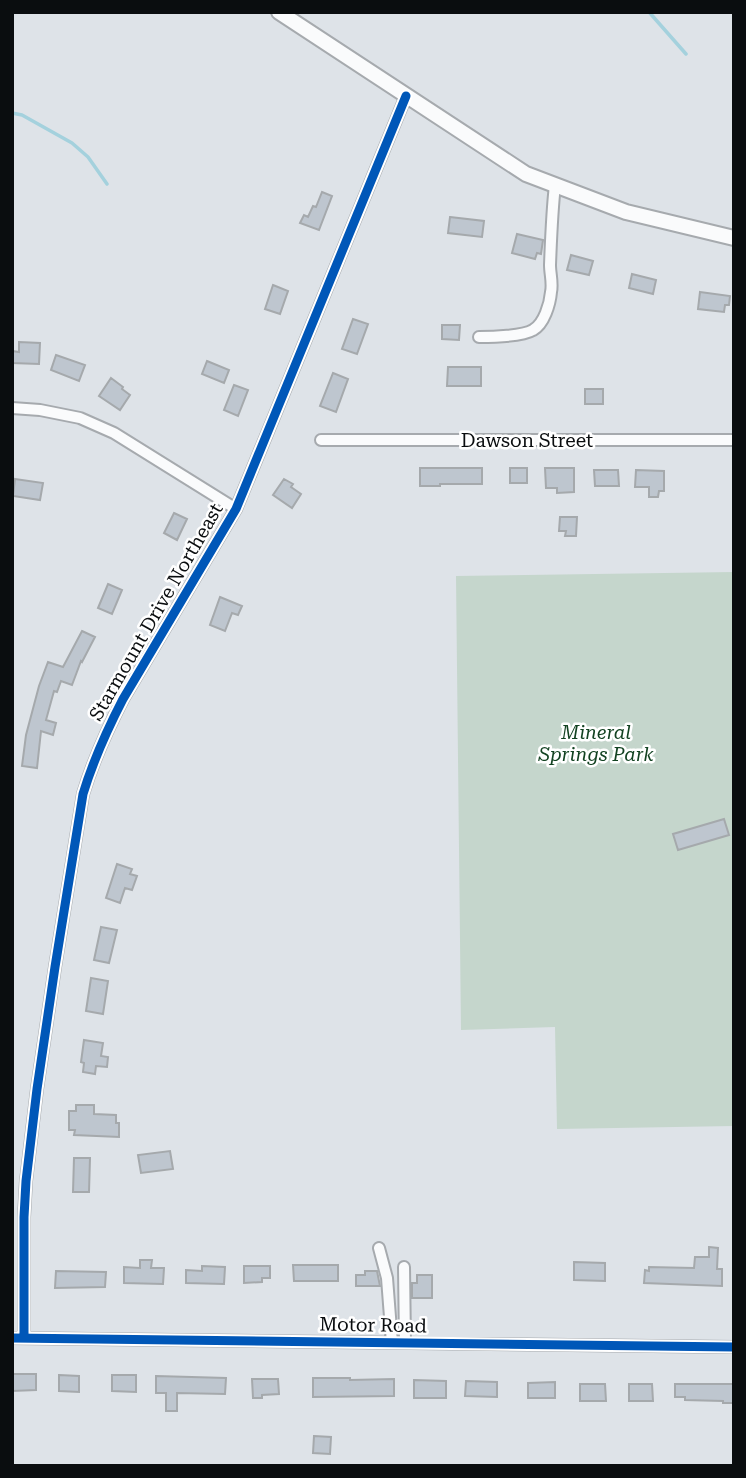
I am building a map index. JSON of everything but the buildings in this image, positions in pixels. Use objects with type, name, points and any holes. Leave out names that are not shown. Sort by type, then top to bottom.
[{"type":"main road","points":[[279,12],[526,173],[626,212],[734,238]]},
{"type":"street","name":"Starmount Drive Northeast","points":[[18,1338],[26,1181],[53,979],[83,794],[89,774],[123,699],[236,509],[405,96]]},
{"type":"street","points":[[480,337],[505,336],[533,330],[541,321],[552,290],[550,269],[555,185]]},
{"type":"street","points":[[12,408],[80,418],[114,433],[236,509]]},
{"type":"street","name":"Dawson Street","points":[[321,440],[734,440]]},
{"type":"street","points":[[379,1248],[387,1278],[392,1343]]},
{"type":"street","points":[[404,1267],[405,1343]]},
{"type":"street","name":"Motor Road","points":[[18,1338],[734,1347]]},
{"type":"green space","name":"Mineral Springs Park","points":[[734,572],[734,1126],[557,1129],[555,1027],[461,1030],[456,576]]},
{"type":"waterway","points":[[649,12],[686,54]]},
{"type":"waterway","points":[[12,113],[22,115],[72,143],[88,157],[107,184]]},
{"type":"cycle path","points":[[24,1338],[26,1181],[37,1089],[83,794],[123,699],[236,509],[406,96]]},
{"type":"cycle path","points":[[12,1338],[734,1347]]}]
